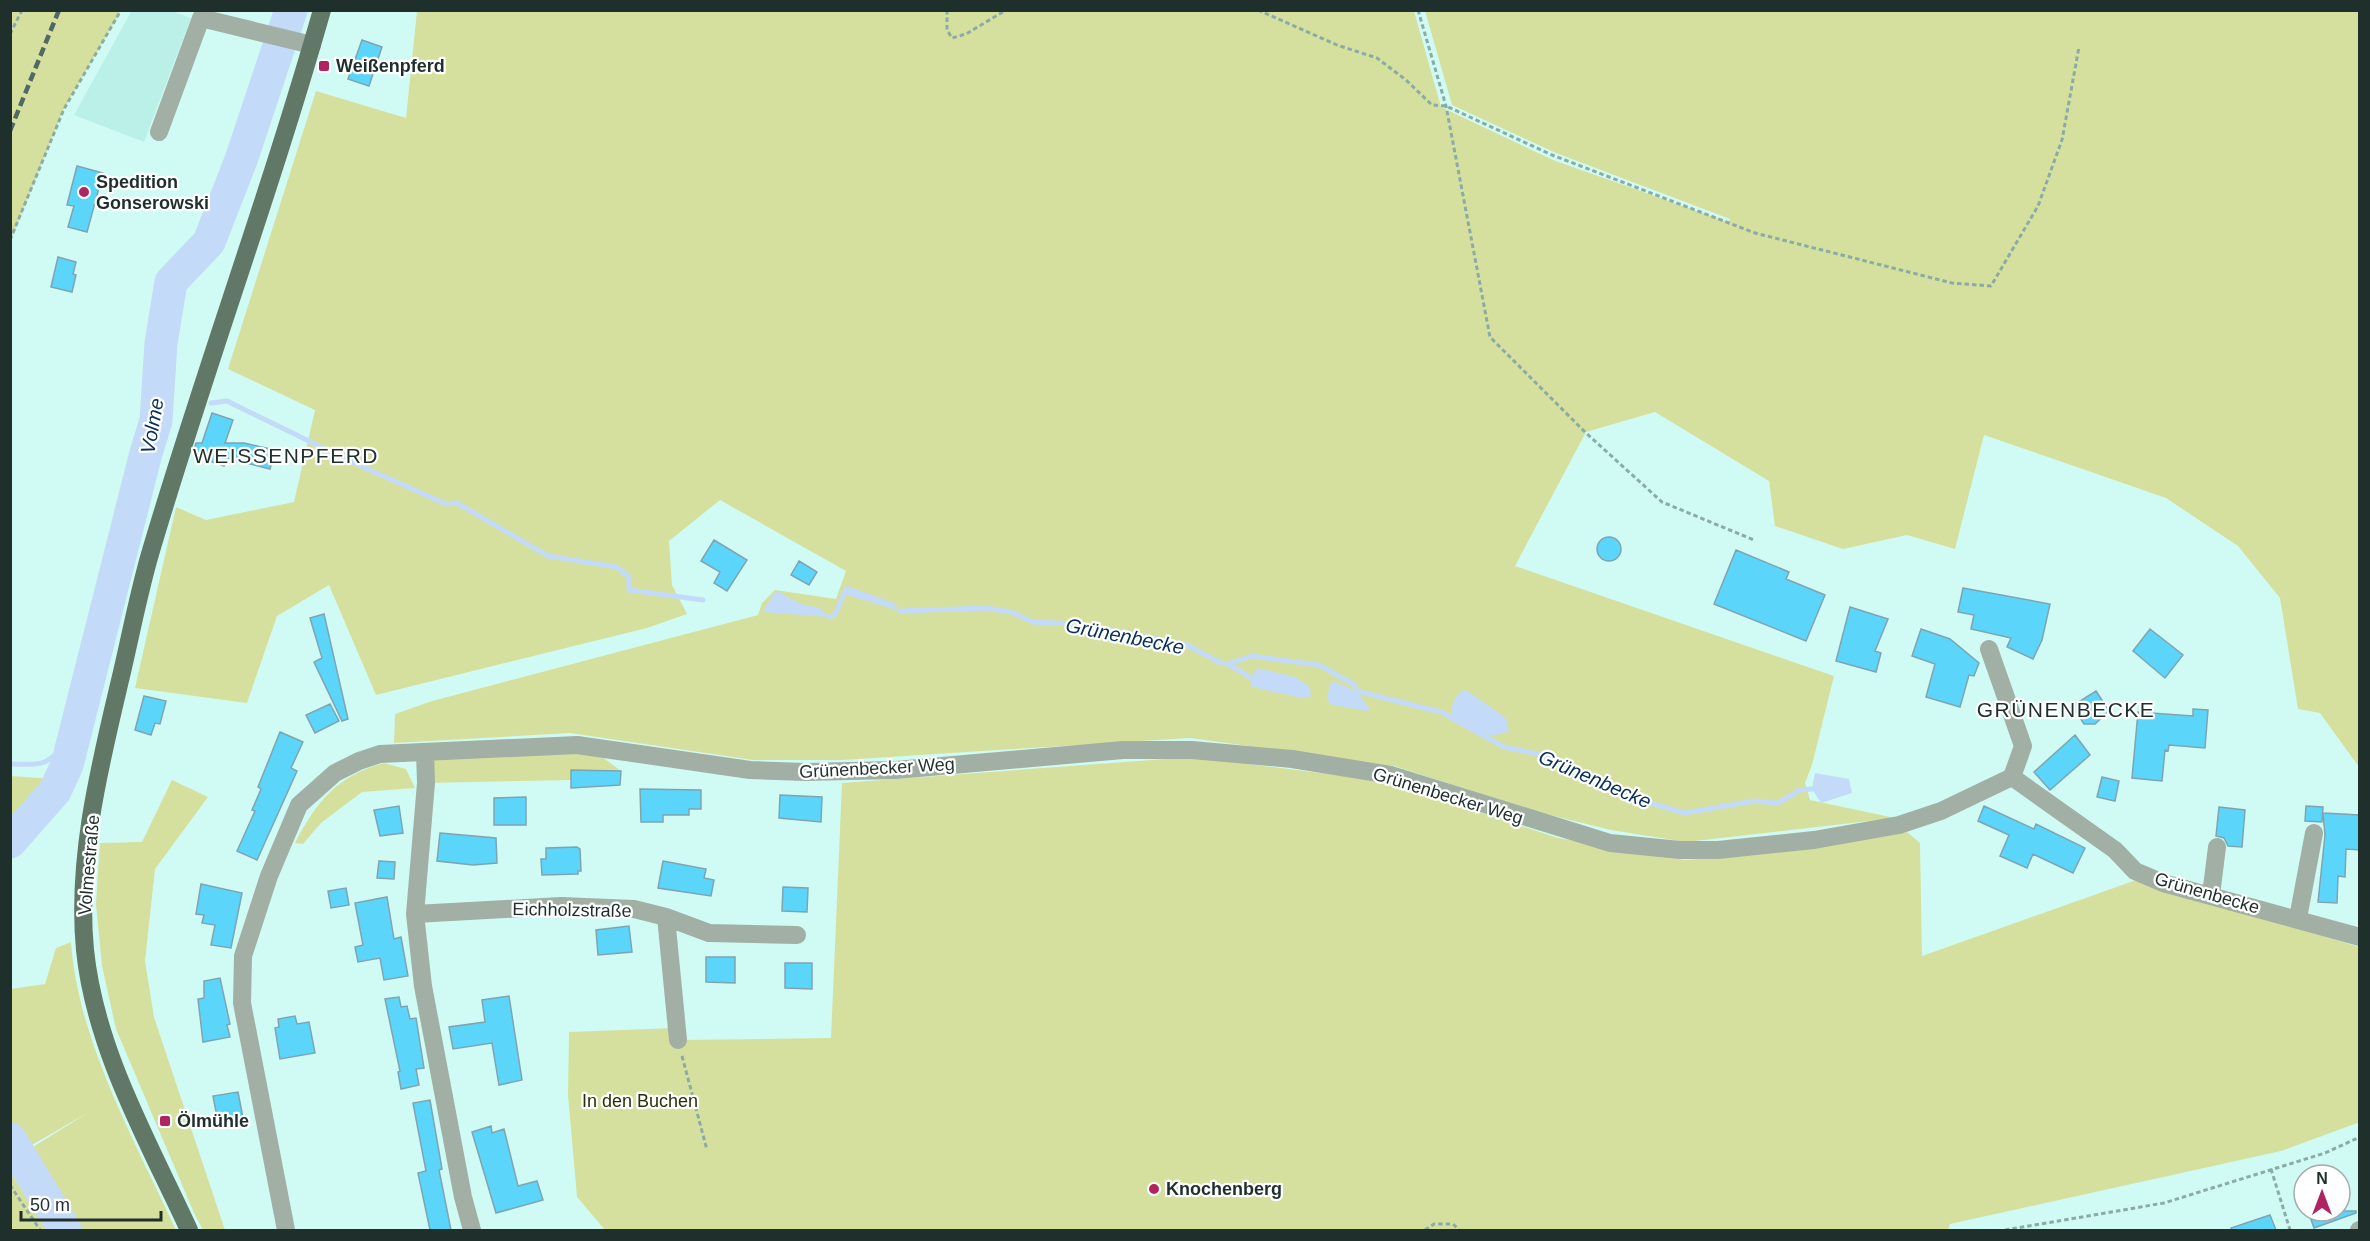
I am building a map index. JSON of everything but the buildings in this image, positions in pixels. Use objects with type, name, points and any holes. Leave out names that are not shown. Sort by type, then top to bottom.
[{"type":"main road","points":[[312,45],[322,10]]},
{"type":"main road","name":"Volmestraße","points":[[189,1230],[114,1062],[91,988],[85,949],[83,894],[93,811],[107,737],[149,557],[312,45]]},
{"type":"street","points":[[159,132],[201,18],[312,45]]},
{"type":"street","points":[[1989,649],[2023,746],[2012,777]]},
{"type":"street","name":"Grünenbecker Weg","points":[[286,1230],[242,1003],[243,956],[269,876],[299,805],[335,773],[380,754],[577,745],[750,770],[805,772],[896,770],[1123,750],[1192,750],[1292,759],[1391,775],[1610,843],[1680,850],[1718,850],[1814,840],[1899,825],[1941,811],[2012,777]]},
{"type":"street","points":[[425,752],[426,783],[416,914],[423,986],[463,1197],[472,1230]]},
{"type":"street","name":"Grünenbecke","points":[[2012,777],[2115,850],[2135,870],[2163,883],[2298,918],[2360,937]]},
{"type":"street","points":[[2298,918],[2314,833]]},
{"type":"street","points":[[2211,895],[2217,847]]},
{"type":"street","name":"Eichholzstraße","points":[[416,914],[561,906],[634,909],[666,917],[709,933],[797,935]]},
{"type":"street","points":[[666,917],[678,1040]]},
{"type":"path","points":[[10,34],[22,10]]},
{"type":"path","points":[[10,240],[64,108],[121,10]]},
{"type":"path","points":[[947,10],[947,30],[952,38],[975,30],[1006,10]]},
{"type":"path","points":[[1258,10],[1337,45],[1377,58],[1406,80],[1432,105],[1446,106],[1552,155],[1755,233],[1952,283],[1991,286],[2038,206],[2062,140],[2079,47]]},
{"type":"path","points":[[1418,10],[1446,106],[1490,337],[1586,432],[1662,502],[1754,540]]},
{"type":"path","points":[[678,1040],[707,1150]]},
{"type":"path","points":[[2005,1230],[2164,1203],[2325,1153],[2360,1137]]},
{"type":"path","points":[[2271,1169],[2290,1230]]},
{"type":"path","points":[[10,1185],[40,1230]]},
{"type":"path","points":[[1425,1230],[1434,1224],[1453,1224],[1459,1230]]},
{"type":"shaded area","points":[[132,10],[172,11],[191,18],[144,142],[74,115]]},
{"type":"shaded area","points":[[847,586],[894,603],[900,611],[844,594],[843,589]]},
{"type":"shaded area","points":[[779,592],[801,604],[820,608],[829,617],[763,612],[774,593]]},
{"type":"shaded area","points":[[1257,668],[1295,677],[1310,687],[1311,696],[1302,698],[1252,687],[1251,678]]},
{"type":"shaded area","points":[[1335,682],[1356,691],[1370,709],[1367,711],[1333,705],[1327,701],[1330,683]]},
{"type":"shaded area","points":[[1466,690],[1506,718],[1509,731],[1501,734],[1486,734],[1451,717],[1451,708],[1458,693]]},
{"type":"shaded area","points":[[1815,773],[1849,779],[1852,793],[1821,803],[1812,789]]},
{"type":"green space","points":[[11,10],[121,11],[64,109],[11,240]]},
{"type":"green space","points":[[417,11],[1414,11],[1441,107],[1553,160],[1728,222],[1730,219],[1556,153],[1452,105],[1425,11],[2359,11],[2359,767],[2320,713],[2298,709],[2280,598],[2238,546],[2166,498],[1984,435],[1955,549],[1907,535],[1843,549],[1775,526],[1769,481],[1655,412],[1586,432],[1515,566],[1834,676],[1812,765],[1805,783],[1810,800],[1895,818],[1686,842],[1611,830],[1538,812],[1394,766],[1190,738],[842,760],[753,760],[570,733],[394,743],[395,714],[432,701],[758,615],[762,603],[775,590],[836,599],[846,571],[720,500],[669,541],[672,585],[687,614],[647,628],[376,695],[329,585],[277,616],[247,703],[135,688],[176,507],[206,520],[294,502],[315,410],[228,369],[316,91],[406,118]]},
{"type":"green space","points":[[577,745],[601,756],[621,771],[571,770],[571,780],[426,783],[425,757]]},
{"type":"green space","name":"In den Buchen","points":[[1191,757],[1386,781],[1558,838],[1685,860],[1803,850],[1907,832],[1920,843],[1922,956],[2139,879],[2359,947],[2360,1122],[2281,1151],[1950,1224],[1948,1230],[605,1230],[577,1197],[568,1095],[569,1032],[674,1028],[678,1040],[831,1038],[842,783]]},
{"type":"green space","points":[[384,763],[406,769],[415,788],[362,792],[321,823],[303,844],[295,843],[320,803],[330,792],[353,775]]},
{"type":"green space","points":[[11,776],[54,779],[37,821],[11,857]]},
{"type":"green space","points":[[172,780],[208,797],[155,869],[145,961],[154,1017],[225,1230],[203,1230],[194,1213],[116,1029],[102,966],[96,904],[100,843],[142,842]]},
{"type":"green space","points":[[71,942],[76,979],[96,1053],[127,1126],[176,1230],[73,1230],[33,1147],[89,1112],[11,1157],[11,989],[45,984],[56,948]]},
{"type":"green space","points":[[11,1173],[47,1230],[11,1230]]},
{"type":"waterway","name":"Volme","points":[[10,842],[55,791],[67,765],[156,421],[161,343],[171,282],[209,242],[241,160],[291,10]]},
{"type":"waterway","name":"Grünenbecke","points":[[157,378],[167,380]]},
{"type":"waterway","name":"Grünenbecke","points":[[211,403],[227,401],[354,463],[446,504],[457,503],[548,556],[617,567],[629,577],[629,590],[703,600]]},
{"type":"waterway","name":"Grünenbecke","points":[[829,617],[835,615],[844,594]]},
{"type":"waterway","name":"Grünenbecke","points":[[900,611],[986,608],[1011,612],[1033,622],[1077,624],[1185,644],[1221,663],[1228,664],[1252,656],[1319,665],[1355,685],[1356,691],[1441,712],[1504,747],[1542,755],[1622,795],[1685,813],[1754,801],[1778,803],[1800,790],[1812,789]]},
{"type":"waterway","points":[[1228,664],[1251,678]]},
{"type":"waterway","points":[[10,764],[32,764],[46,761],[72,737]]},
{"type":"waterway","name":"Volme","points":[[10,1139],[65,1230]]},
{"type":"railway","points":[[10,131],[59,10]]},
{"type":"place","name":"Weißenpferd","points":[[324,66]]},
{"type":"place","name":"Spedition Gonserowski","points":[[84,192]]},
{"type":"place","name":"Ölmühle","points":[[165,1121]]},
{"type":"place","name":"Knochenberg","points":[[1154,1189]]},
{"type":"district","name":"WEISSENPFERD","points":[[286,456]]},
{"type":"district","name":"GRÜNENBECKE","points":[[2066,710]]}]
